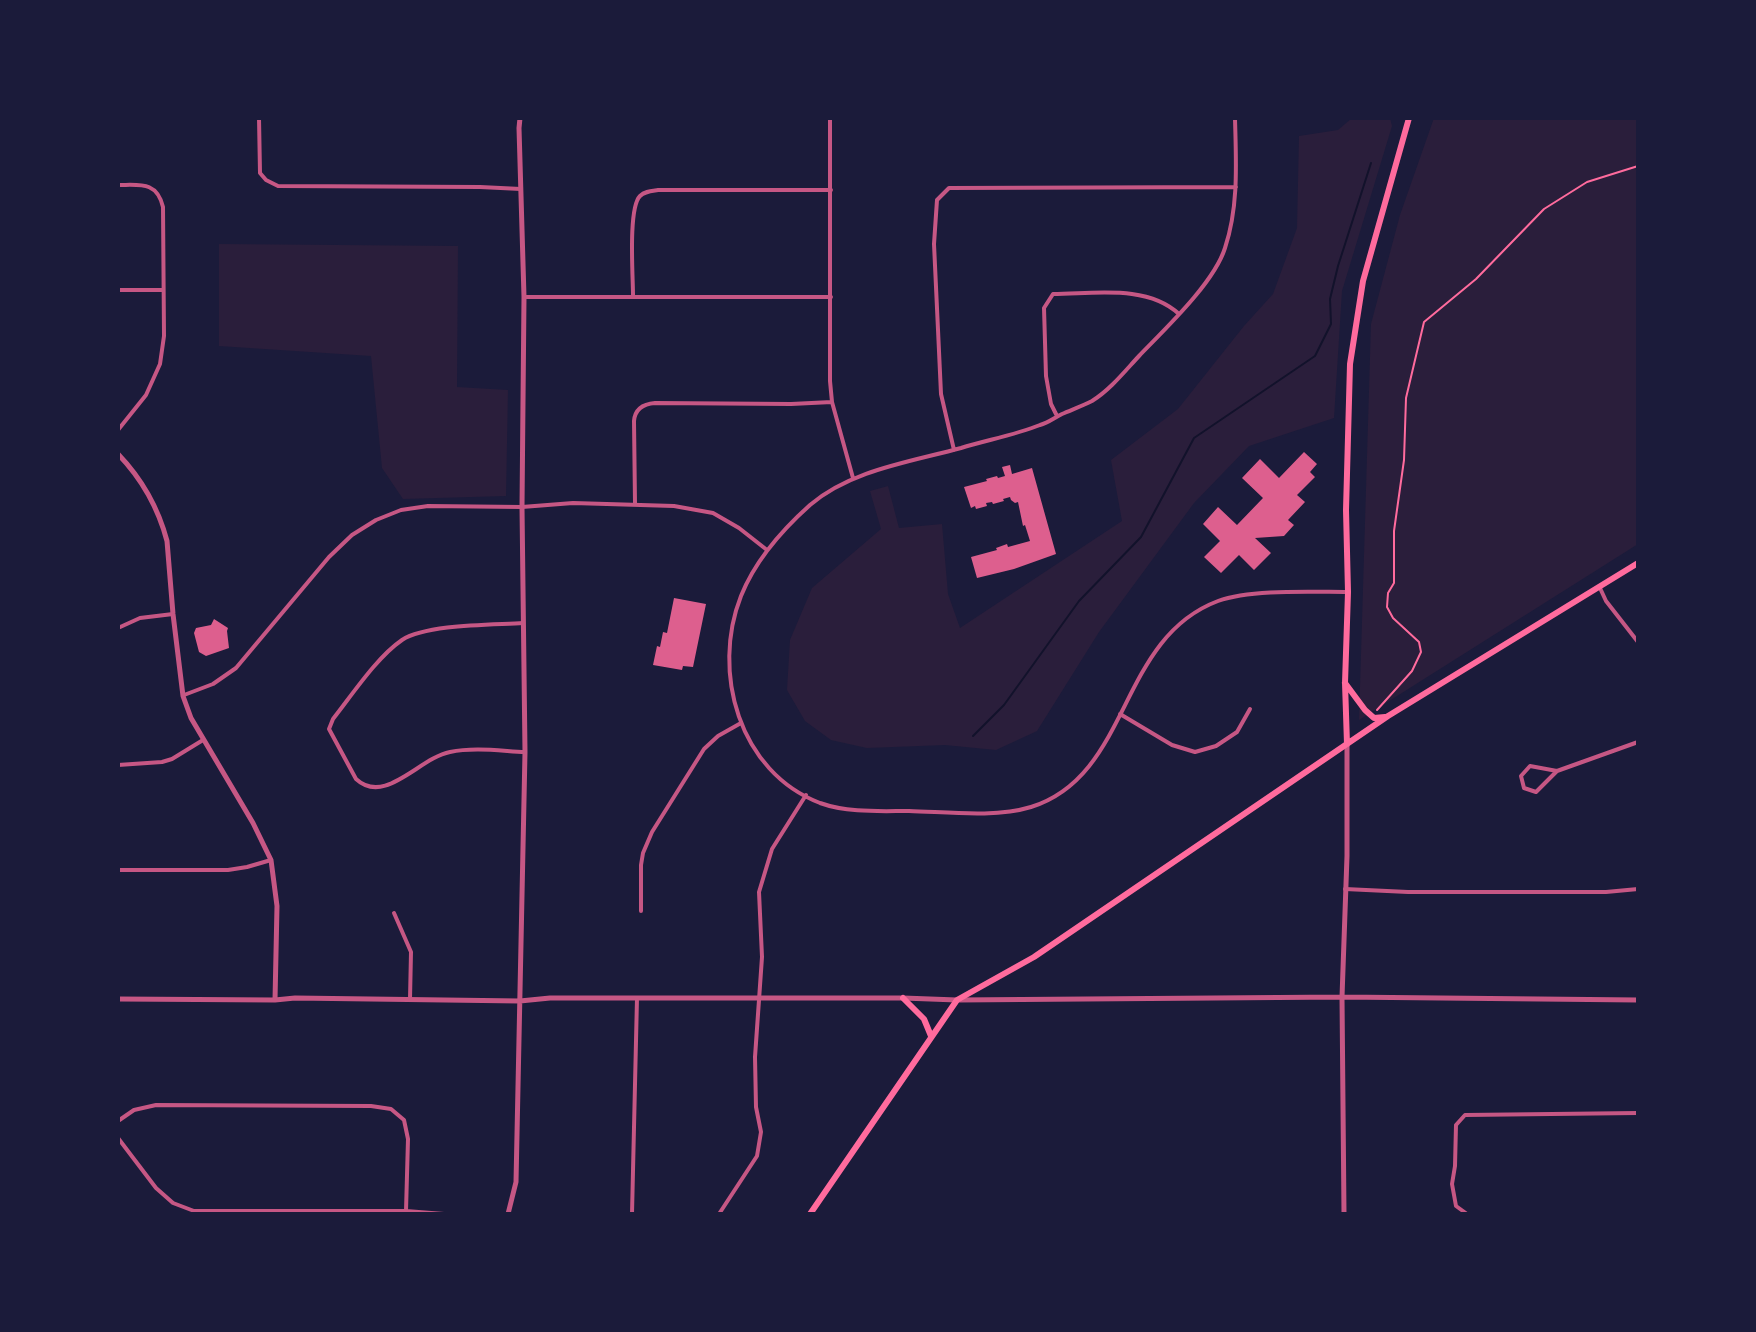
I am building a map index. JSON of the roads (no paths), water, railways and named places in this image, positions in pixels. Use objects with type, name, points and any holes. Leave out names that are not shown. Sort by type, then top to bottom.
[{"type":"main road","points":[[1347,744],[1346,506],[1350,364],[1363,281],[1409,118]]},
{"type":"main road","points":[[810,1214],[957,1000],[1034,957],[1388,716],[1638,563]]},
{"type":"main road","points":[[1345,683],[1374,718],[1388,716]]},
{"type":"main road","points":[[903,998],[924,1019],[931,1036]]},
{"type":"street","points":[[259,118],[259,169],[266,180],[278,186],[521,189]]},
{"type":"street","points":[[508,1214],[516,1182],[525,752],[522,507],[524,297],[520,118]]},
{"type":"street","points":[[830,118],[829,357],[832,402],[853,478]]},
{"type":"street","points":[[1235,118],[1236,187],[1225,251],[1179,314],[1094,400],[1043,425],[853,478],[812,503],[767,550],[741,596],[734,618],[729,680],[736,712],[749,741],[768,766],[792,788],[819,802],[847,810],[1001,813],[1030,807],[1058,795],[1083,775],[1101,751],[1132,688],[1158,646],[1195,613],[1219,601],[1247,595],[1348,592]]},
{"type":"street","points":[[118,185],[146,186],[161,198],[164,336],[160,364],[146,395],[118,430]]},
{"type":"street","points":[[954,450],[941,394],[934,244],[937,200],[949,188],[1236,187]]},
{"type":"street","points":[[633,296],[633,209],[641,195],[658,190],[831,190]]},
{"type":"street","points":[[118,290],[163,290]]},
{"type":"street","points":[[1057,416],[1051,404],[1046,376],[1044,308],[1053,294],[1125,294],[1151,298],[1169,305],[1179,314]]},
{"type":"street","points":[[524,297],[831,297]]},
{"type":"street","points":[[635,503],[634,421],[644,405],[832,402]]},
{"type":"street","points":[[118,454],[149,494],[167,541],[183,696],[191,718],[253,823],[271,860],[277,906],[275,1000]]},
{"type":"street","points":[[183,696],[213,684],[236,668],[329,557],[352,535],[376,520],[401,510],[428,506],[522,507],[573,503],[674,506],[713,513],[767,550]]},
{"type":"street","points":[[1600,588],[1606,601],[1638,642]]},
{"type":"street","points":[[118,628],[140,618],[173,614]]},
{"type":"street","points":[[524,623],[442,628],[406,638],[389,650],[333,719],[329,729],[356,779],[372,788],[391,784],[425,762],[449,752],[525,752]]},
{"type":"street","points":[[1120,714],[1172,745],[1195,752],[1216,746],[1237,732],[1250,709]]},
{"type":"street","points":[[641,911],[641,865],[652,832],[704,749],[718,736],[741,723]]},
{"type":"street","points":[[118,765],[162,762],[203,740]]},
{"type":"street","points":[[1557,771],[1530,766],[1521,776],[1524,788],[1536,792],[1557,771],[1638,742]]},
{"type":"street","points":[[1344,1214],[1342,997],[1347,744]]},
{"type":"street","points":[[719,1214],[757,1156],[761,1132],[756,1107],[755,1057],[762,957],[759,892],[772,849],[806,795]]},
{"type":"street","points":[[118,870],[228,870],[271,860]]},
{"type":"street","points":[[1345,889],[1408,892],[1606,892],[1638,889]]},
{"type":"street","points":[[394,913],[411,952],[410,999]]},
{"type":"street","points":[[118,999],[520,1001],[550,998],[957,1000],[1342,997],[1638,1000]]},
{"type":"street","points":[[632,1214],[637,998]]},
{"type":"street","points":[[118,1121],[134,1110],[156,1105],[371,1106],[391,1109],[404,1120],[408,1139],[406,1211]]},
{"type":"street","points":[[1467,1214],[1456,1206],[1452,1184],[1456,1125],[1465,1115],[1638,1113]]},
{"type":"street","points":[[118,1138],[156,1188],[173,1203],[194,1211],[406,1211],[444,1214]]},
{"type":"waterway","points":[[973,736],[1004,705],[1079,601],[1141,537],[1194,438],[1315,356],[1331,324],[1330,299],[1338,266],[1371,163]]}]
